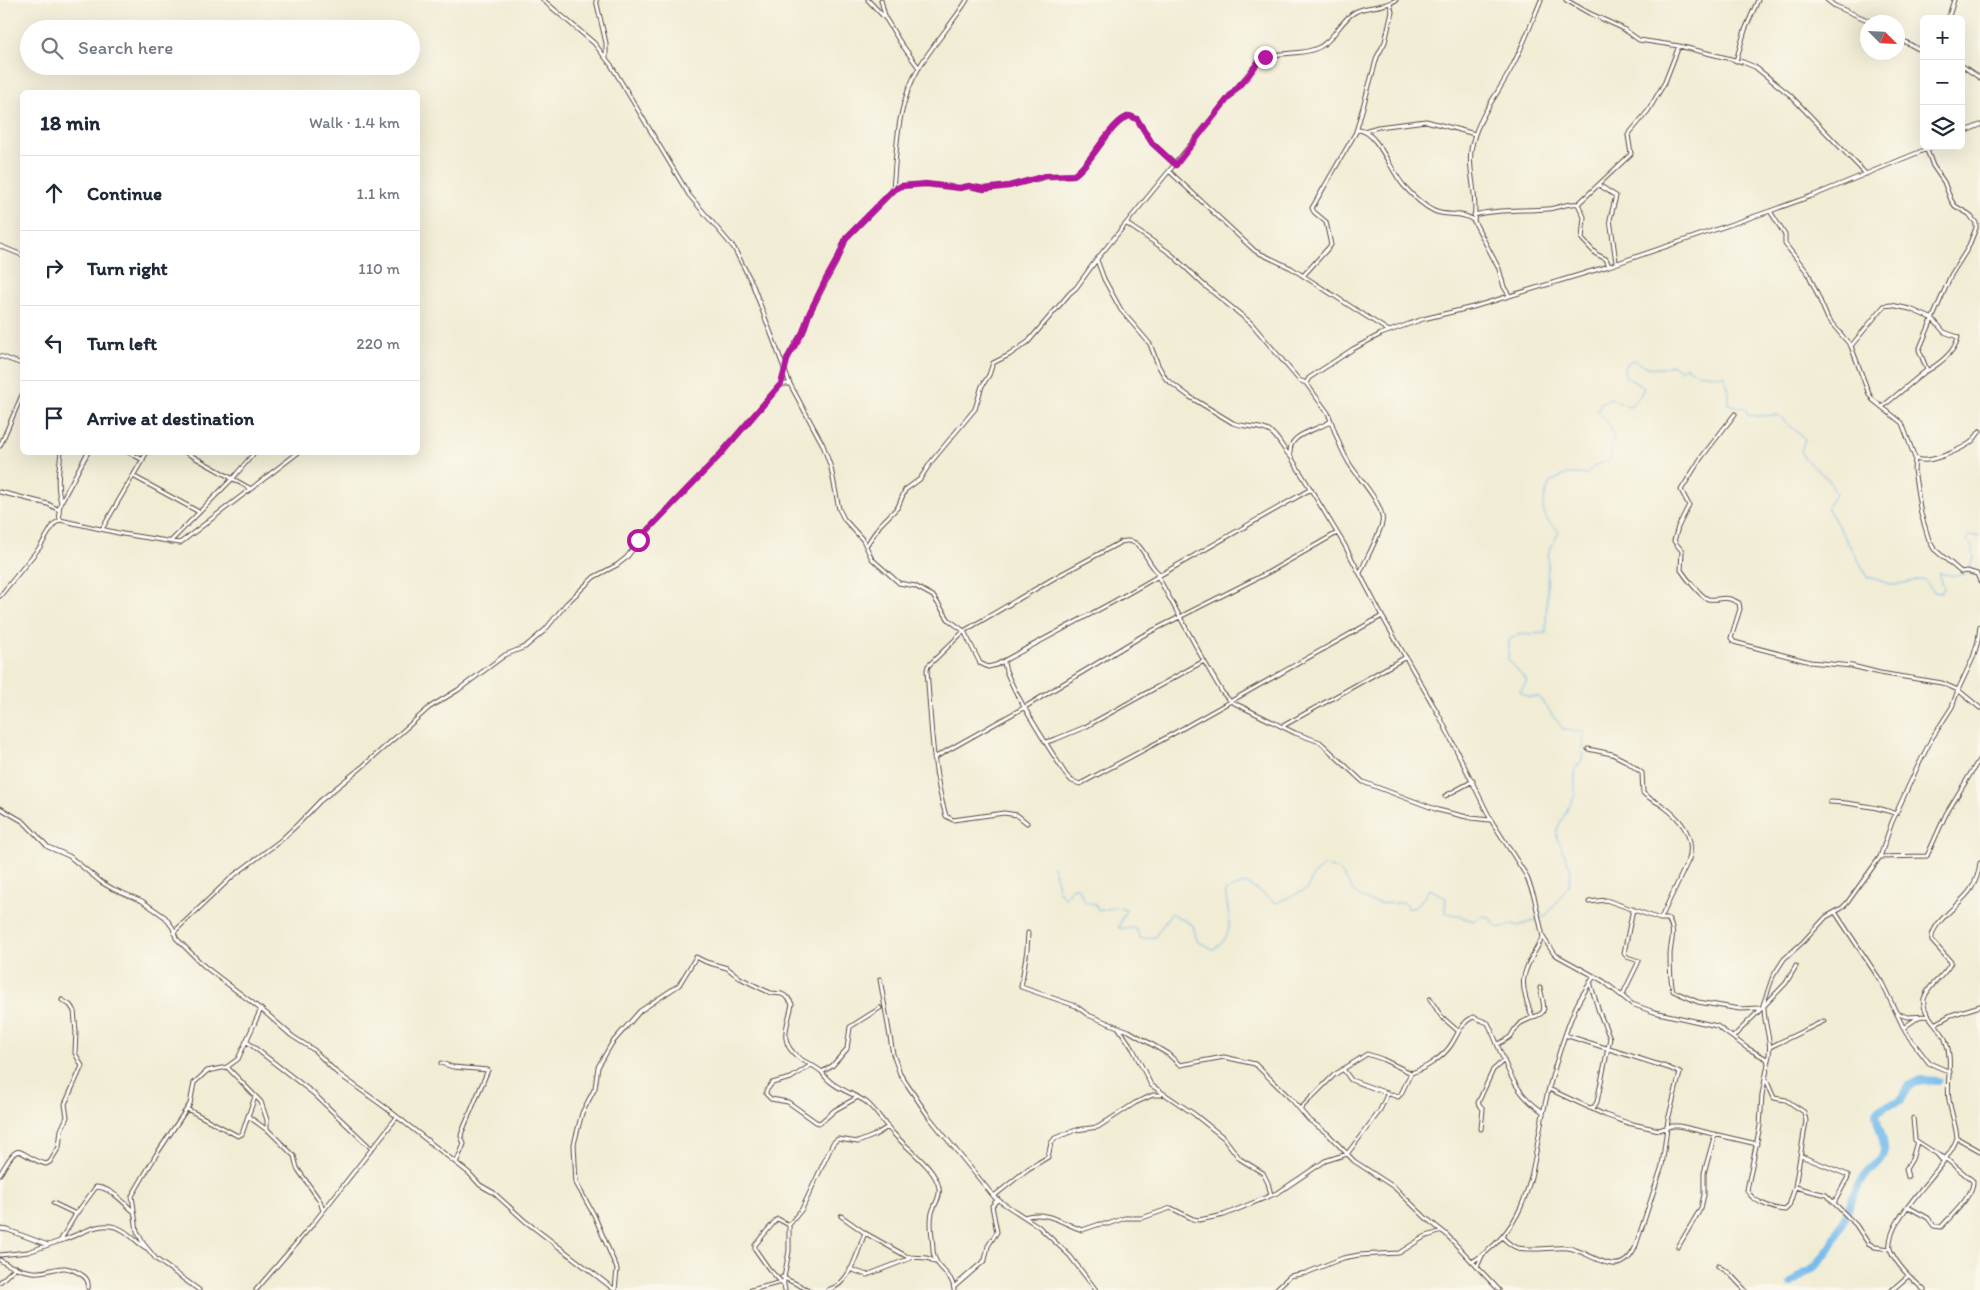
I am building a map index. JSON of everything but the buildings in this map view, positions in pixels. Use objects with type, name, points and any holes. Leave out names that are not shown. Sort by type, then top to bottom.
[{"type":"street","points":[[543,0],[594,42],[689,195],[738,255],[752,283],[790,384],[823,445],[831,468],[839,509],[844,519],[863,540],[872,559],[899,583],[915,586],[933,596],[949,620],[964,631],[980,663],[991,667],[1113,602],[1159,574],[1311,489]]},
{"type":"street","points":[[596,0],[606,43],[606,59]]},
{"type":"street","points":[[868,0],[886,19],[919,68]]},
{"type":"street","points":[[881,0],[886,19]]},
{"type":"street","points":[[892,191],[900,116],[919,68],[937,41],[957,18],[967,0]]},
{"type":"street","points":[[866,547],[880,525],[898,507],[905,490],[920,479],[931,462],[975,409],[982,386],[990,375],[993,363],[1028,342],[1076,288],[1097,259],[1176,165],[1259,61],[1271,55],[1313,50],[1322,46],[1355,12],[1390,4],[1396,0]]},
{"type":"street","points":[[1474,221],[1476,215],[1470,158],[1472,143],[1494,98],[1514,65],[1541,0]]},
{"type":"street","points":[[1566,0],[1622,28],[1639,40],[1654,44],[1678,46],[1749,64],[1760,70],[1790,95],[1866,174]]},
{"type":"street","points":[[1736,61],[1745,30],[1758,0]]},
{"type":"street","points":[[1827,0],[1835,6],[1860,17]]},
{"type":"street","points":[[1949,15],[1954,0]]},
{"type":"street","points":[[1302,276],[1331,245],[1326,222],[1312,208],[1356,132],[1378,57],[1385,42],[1392,12],[1390,4]]},
{"type":"street","points":[[1905,42],[1920,50]]},
{"type":"street","points":[[1364,130],[1374,140],[1397,178],[1415,197],[1434,211],[1469,216],[1497,211],[1549,209],[1578,204],[1631,154],[1628,135],[1648,111],[1665,82],[1678,46]]},
{"type":"street","points":[[1965,68],[1980,78]]},
{"type":"street","points":[[174,931],[233,876],[280,841],[320,801],[430,707],[505,655],[525,647],[545,630],[566,604],[594,577],[626,558],[649,529],[691,486],[781,384],[792,349],[803,332],[809,314],[839,256],[846,238],[892,191],[901,186],[928,184],[960,188],[969,186],[984,189],[1009,186],[1045,176],[1074,175],[1092,157],[1102,142],[1122,120],[1130,116],[1137,119],[1152,143],[1176,165]]},
{"type":"street","points":[[1356,132],[1378,127],[1426,121],[1475,134]]},
{"type":"street","points":[[1965,131],[1980,125]]},
{"type":"street","points":[[1306,383],[1313,374],[1345,354],[1389,331],[1423,319],[1473,307],[1609,266],[1817,194],[1927,150],[1951,200],[1955,206],[1969,214],[1976,223],[1976,228],[1968,248],[1951,276],[1919,350],[1927,368],[1926,372]]},
{"type":"street","points":[[1169,171],[1255,251],[1291,268],[1389,331]]},
{"type":"street","points":[[894,181],[901,186]]},
{"type":"street","points":[[1599,185],[1616,196],[1610,219],[1616,262]]},
{"type":"street","points":[[1578,204],[1584,217],[1582,239],[1596,254],[1606,259],[1609,266]]},
{"type":"street","points":[[1770,211],[1785,235],[1785,244],[1808,273],[1828,319],[1851,346],[1869,394],[1902,424],[1915,458],[1914,470],[1921,514],[1929,540],[1938,554],[1961,572],[1977,574],[1980,581]]},
{"type":"street","points":[[1469,216],[1474,221],[1499,269],[1504,287],[1509,295]]},
{"type":"street","points":[[1126,224],[1170,253],[1204,285],[1238,310],[1260,332],[1300,380],[1306,383],[1328,413],[1342,450],[1378,506],[1382,518],[1381,527],[1360,573]]},
{"type":"street","points":[[0,246],[20,254]]},
{"type":"street","points":[[1097,259],[1104,279],[1121,310],[1150,344],[1166,379],[1190,397],[1233,423],[1272,433],[1291,457],[1360,573],[1382,616],[1440,717],[1491,820],[1526,875],[1534,896],[1543,937],[1554,954],[1603,981],[1622,997],[1642,1009],[1717,1026],[1768,1060]]},
{"type":"street","points":[[1851,346],[1880,310],[1887,305],[1910,308],[1934,319],[1944,332],[1958,337],[1950,353],[1936,366],[1882,407]]},
{"type":"street","points":[[0,356],[20,363]]},
{"type":"street","points":[[781,384],[790,384]]},
{"type":"street","points":[[0,446],[20,400]]},
{"type":"street","points":[[1735,414],[1701,458],[1681,490],[1689,505],[1678,526],[1674,541],[1682,551],[1681,570],[1700,594],[1709,599],[1726,597],[1739,603],[1740,609],[1731,638],[1734,642],[1810,662],[1852,666],[1880,673],[1930,680],[1958,690],[1980,708]]},
{"type":"street","points":[[1291,457],[1290,447],[1294,441],[1301,435],[1320,428],[1331,421]]},
{"type":"street","points":[[1915,458],[1921,461],[1946,455],[1970,443],[1980,431]]},
{"type":"street","points":[[61,502],[58,493],[58,476],[62,455]]},
{"type":"street","points":[[60,520],[58,510],[61,502],[86,455]]},
{"type":"street","points":[[133,455],[142,460]]},
{"type":"street","points":[[102,529],[145,455]]},
{"type":"street","points":[[191,455],[251,489]]},
{"type":"street","points":[[170,542],[233,478],[252,455]]},
{"type":"street","points":[[0,596],[40,547],[54,524],[60,520],[180,543],[295,455]]},
{"type":"street","points":[[133,476],[199,512]]},
{"type":"street","points":[[0,492],[52,505],[58,510]]},
{"type":"street","points":[[934,758],[1025,708],[1142,636],[1269,572],[1337,533]]},
{"type":"street","points":[[1027,823],[1017,815],[1004,813],[953,820],[947,818],[937,779],[934,758],[927,670],[931,662],[964,631],[1126,540],[1136,542],[1139,545],[1151,566],[1159,574],[1204,661],[1222,692],[1230,701],[1320,742],[1363,782],[1438,810],[1471,818],[1491,820]]},
{"type":"street","points":[[1004,660],[1006,672],[1025,708],[1068,779],[1080,784],[1382,616]]},
{"type":"street","points":[[1765,1076],[1774,1098],[1786,1100],[1804,1112],[1806,1121],[1795,1187],[1789,1206],[1785,1210],[1771,1207],[1752,1198],[1747,1190],[1757,1144],[1765,1076],[1770,1047],[1769,1034],[1762,1008],[1773,976],[1784,959],[1803,942],[1820,922],[1848,903],[1880,857],[1896,814],[1932,738],[1952,707],[1973,658],[1980,626]]},
{"type":"street","points":[[1282,726],[1406,657]]},
{"type":"street","points":[[1046,742],[1085,727],[1204,661]]},
{"type":"street","points":[[1588,749],[1612,754],[1626,761],[1642,774],[1643,793],[1670,811],[1690,836],[1688,860],[1660,919]]},
{"type":"street","points":[[1880,857],[1927,856],[1946,814],[1980,758]]},
{"type":"street","points":[[1445,796],[1473,781]]},
{"type":"street","points":[[1830,802],[1880,807],[1896,814]]},
{"type":"street","points":[[0,808],[24,822],[48,847],[69,856],[113,889],[134,897],[165,918],[174,931],[176,938],[204,966],[292,1036],[314,1050],[336,1072],[469,1173],[480,1185],[494,1193],[523,1220],[615,1290]]},
{"type":"street","points":[[1924,1290],[1908,1276],[1894,1258],[1889,1244],[1896,1223],[1944,1159],[1957,1138],[1949,1099],[1948,1045],[1936,1023],[1928,1016],[1924,1008],[1924,999],[1932,986],[1949,968],[1951,962],[1932,941],[1932,934],[1949,911],[1971,890],[1978,874],[1980,863]]},
{"type":"street","points":[[1589,902],[1606,900],[1660,919],[1668,919],[1673,932],[1670,953],[1670,982],[1672,991],[1698,1002],[1740,1010],[1762,1008]]},
{"type":"street","points":[[1622,997],[1639,961],[1626,957],[1624,953],[1633,909]]},
{"type":"street","points":[[1835,912],[1882,983],[1903,1028],[1929,1063],[1950,1072]]},
{"type":"street","points":[[1028,933],[1021,987],[1076,1006],[1088,1015],[1129,1031],[1168,1054],[1180,1065],[1224,1057],[1250,1062],[1257,1066],[1308,1119],[1328,1134],[1354,1161],[1394,1187],[1442,1231],[1499,1290]]},
{"type":"street","points":[[1533,1018],[1522,986],[1529,961],[1543,937]]},
{"type":"street","points":[[615,1290],[617,1269],[594,1215],[576,1183],[574,1144],[582,1112],[595,1088],[600,1062],[626,1025],[647,1006],[679,985],[696,957],[727,968],[740,978],[762,990],[771,993],[781,993],[788,998],[792,1004],[785,1039],[796,1054],[822,1072],[827,1079],[858,1097],[876,1111],[888,1127],[922,1161],[939,1186],[939,1196],[931,1215],[933,1250],[937,1264]]},
{"type":"street","points":[[1733,1037],[1786,983],[1796,966]]},
{"type":"street","points":[[1472,1262],[1482,1256],[1512,1226],[1526,1195],[1543,1112],[1565,1035],[1576,1007],[1594,976]]},
{"type":"street","points":[[880,979],[893,1054],[900,1074],[929,1117],[996,1198],[1038,1226],[1070,1256],[1096,1290]]},
{"type":"street","points":[[1589,1108],[1597,1102],[1610,1038],[1599,1012],[1590,982]]},
{"type":"street","points":[[1498,1044],[1510,1036],[1520,1024],[1538,1017],[1545,1010],[1540,988]]},
{"type":"street","points":[[0,1174],[16,1152],[21,1151],[46,1164],[50,1162],[59,1147],[61,1130],[67,1117],[66,1104],[82,1066],[75,1056],[74,1011],[70,1005],[62,1000]]},
{"type":"street","points":[[1430,1000],[1441,1016],[1458,1031]]},
{"type":"street","points":[[1936,1023],[1951,1014],[1980,1006]]},
{"type":"street","points":[[822,1072],[832,1066],[847,1049],[850,1027],[880,1008]]},
{"type":"street","points":[[199,1290],[156,1259],[147,1248],[137,1231],[132,1196],[134,1190],[187,1109],[191,1101],[192,1087],[198,1078],[207,1071],[227,1067],[238,1058],[261,1010]]},
{"type":"street","points":[[1896,1013],[1907,1017],[1928,1016]]},
{"type":"street","points":[[1903,1028],[1919,1016]]},
{"type":"street","points":[[1343,1069],[1351,1080],[1400,1096],[1411,1073],[1443,1054],[1464,1022],[1473,1017],[1488,1023],[1512,1081],[1526,1100],[1543,1112]]},
{"type":"street","points":[[1770,1047],[1824,1021]]},
{"type":"street","points":[[1118,1027],[1133,1049],[1151,1085],[1194,1114],[1224,1138],[1240,1159],[1263,1173],[1271,1195]]},
{"type":"street","points":[[1502,1237],[1516,1248],[1569,1248],[1604,1263],[1624,1262],[1630,1258],[1635,1248],[1662,1166],[1666,1128],[1680,1073],[1565,1035]]},
{"type":"street","points":[[246,1042],[313,1093],[372,1149]]},
{"type":"street","points":[[1300,1110],[1308,1100],[1343,1069],[1367,1054],[1411,1073]]},
{"type":"street","points":[[1481,1129],[1483,1109],[1478,1103],[1493,1070],[1504,1060]]},
{"type":"street","points":[[441,1063],[468,1069],[486,1069],[488,1072],[462,1132],[461,1136],[464,1144],[456,1163]]},
{"type":"street","points":[[810,1065],[791,1078],[772,1084],[766,1090],[766,1094],[772,1098],[788,1102],[820,1123],[835,1110],[858,1097]]},
{"type":"street","points":[[227,1067],[261,1102],[268,1130]]},
{"type":"street","points":[[1549,1089],[1589,1108],[1628,1122],[1659,1130],[1672,1126],[1757,1144]]},
{"type":"street","points":[[1024,1217],[1042,1214],[1082,1230],[1125,1218],[1142,1218],[1171,1208],[1197,1220],[1224,1215],[1284,1189],[1325,1161],[1347,1154],[1379,1112],[1388,1093]]},
{"type":"street","points":[[850,1269],[867,1275],[912,1258],[928,1256],[952,1281],[954,1289],[987,1258],[988,1246],[997,1232],[992,1206],[996,1198],[1028,1169],[1047,1158],[1051,1143],[1055,1138],[1076,1130],[1098,1127],[1135,1103],[1153,1094],[1164,1095]]},
{"type":"street","points":[[187,1109],[238,1136],[242,1134],[255,1097]]},
{"type":"street","points":[[248,1116],[268,1130],[294,1156],[297,1168],[320,1201],[323,1212]]},
{"type":"street","points":[[256,1290],[323,1212],[397,1117]]},
{"type":"street","points":[[1908,1207],[1928,1218],[1934,1226],[1942,1227],[1969,1195],[1973,1185],[1973,1181],[1937,1154],[1917,1142],[1914,1136],[1913,1118]]},
{"type":"street","points":[[1668,1120],[1672,1126]]},
{"type":"street","points":[[785,1290],[783,1281],[789,1251],[789,1224],[802,1209],[833,1142],[838,1140],[858,1142],[888,1127]]},
{"type":"street","points":[[1678,1247],[1701,1208],[1704,1195],[1704,1173],[1715,1134]]},
{"type":"street","points":[[1957,1138],[1980,1151]]},
{"type":"street","points":[[1908,1177],[1906,1169],[1912,1159],[1917,1142]]},
{"type":"street","points":[[1801,1156],[1848,1175],[1834,1203]]},
{"type":"street","points":[[60,1241],[90,1193],[98,1186],[114,1194],[133,1211]]},
{"type":"street","points":[[1795,1187],[1826,1195],[1856,1226],[1868,1243],[1875,1247],[1890,1249]]},
{"type":"street","points":[[53,1203],[76,1214]]},
{"type":"street","points":[[841,1216],[865,1233],[912,1258]]},
{"type":"street","points":[[789,1224],[778,1219],[776,1220],[755,1245],[755,1249],[775,1275],[783,1281],[809,1290]]},
{"type":"street","points":[[0,1255],[28,1252],[48,1246],[76,1233],[108,1224],[124,1231],[136,1242],[147,1248]]},
{"type":"street","points":[[0,1229],[8,1230],[48,1246]]},
{"type":"street","points":[[1275,1290],[1290,1276],[1306,1273],[1343,1258],[1359,1255],[1399,1253],[1424,1238],[1442,1231]]},
{"type":"street","points":[[828,1290],[838,1287],[850,1269],[865,1233]]},
{"type":"street","points":[[1478,1267],[1482,1256]]},
{"type":"street","points":[[0,1260],[32,1272],[58,1267],[69,1269],[84,1277],[87,1280],[88,1288]]},
{"type":"street","points":[[1718,1266],[1729,1273],[1745,1290]]},
{"type":"street","points":[[0,1282],[16,1267]]},
{"type":"street","points":[[1892,1290],[1908,1276]]},
{"type":"street","points":[[751,1290],[783,1281]]},
{"type":"waterway","points":[[1053,866],[1059,891],[1065,898],[1071,888],[1078,887],[1085,902],[1095,904],[1099,911],[1116,907],[1126,910],[1118,928],[1135,928],[1141,939],[1155,937],[1171,913],[1193,925],[1197,941],[1213,949],[1221,944],[1228,931],[1229,915],[1225,891],[1246,883],[1276,903],[1307,889],[1313,876],[1323,866],[1339,871],[1357,894],[1376,903],[1404,902],[1408,909],[1417,906],[1430,889],[1446,898],[1445,912],[1474,921],[1481,916],[1489,917],[1498,928],[1513,924],[1519,926],[1546,916],[1569,885],[1571,869],[1557,838],[1557,829],[1575,795],[1575,769],[1582,760],[1584,731],[1574,732],[1563,729],[1539,697],[1528,697],[1520,692],[1527,681],[1508,659],[1509,640],[1517,635],[1546,633],[1548,554],[1559,531],[1547,520],[1544,514],[1545,497],[1550,482],[1567,474],[1587,474],[1594,466],[1610,460],[1613,434],[1608,424],[1598,412],[1601,402],[1611,399],[1629,407],[1640,396],[1644,388],[1626,377],[1624,370],[1626,364],[1633,360],[1652,368],[1672,365],[1680,370],[1686,366],[1696,373],[1724,376],[1728,387],[1728,404],[1745,408],[1748,415],[1778,415],[1805,439],[1801,451],[1805,459],[1830,481],[1836,493],[1827,507],[1868,577],[1894,585],[1924,579],[1934,592],[1941,593],[1944,588],[1939,573],[1956,576],[1966,574],[1974,557],[1971,545],[1966,540],[1968,536],[1980,536]]},
{"type":"waterway","points":[[1847,1211],[1860,1182],[1877,1164],[1884,1151],[1884,1143],[1876,1113],[1886,1106],[1901,1100],[1910,1085],[1921,1080],[1938,1081]]},
{"type":"waterway","points":[[1791,1283],[1817,1265],[1832,1245],[1844,1218]]},
{"type":"route","points":[[638,540],[719,456],[752,417],[761,410],[781,384],[786,371],[784,367],[788,357],[803,332],[809,314],[839,256],[846,238],[892,191],[901,186],[926,184],[953,188],[973,186],[984,189],[1009,186],[1045,176],[1074,175],[1096,153],[1102,142],[1122,120],[1130,116],[1137,119],[1152,143],[1176,165],[1232,93],[1259,61],[1265,57]]}]
